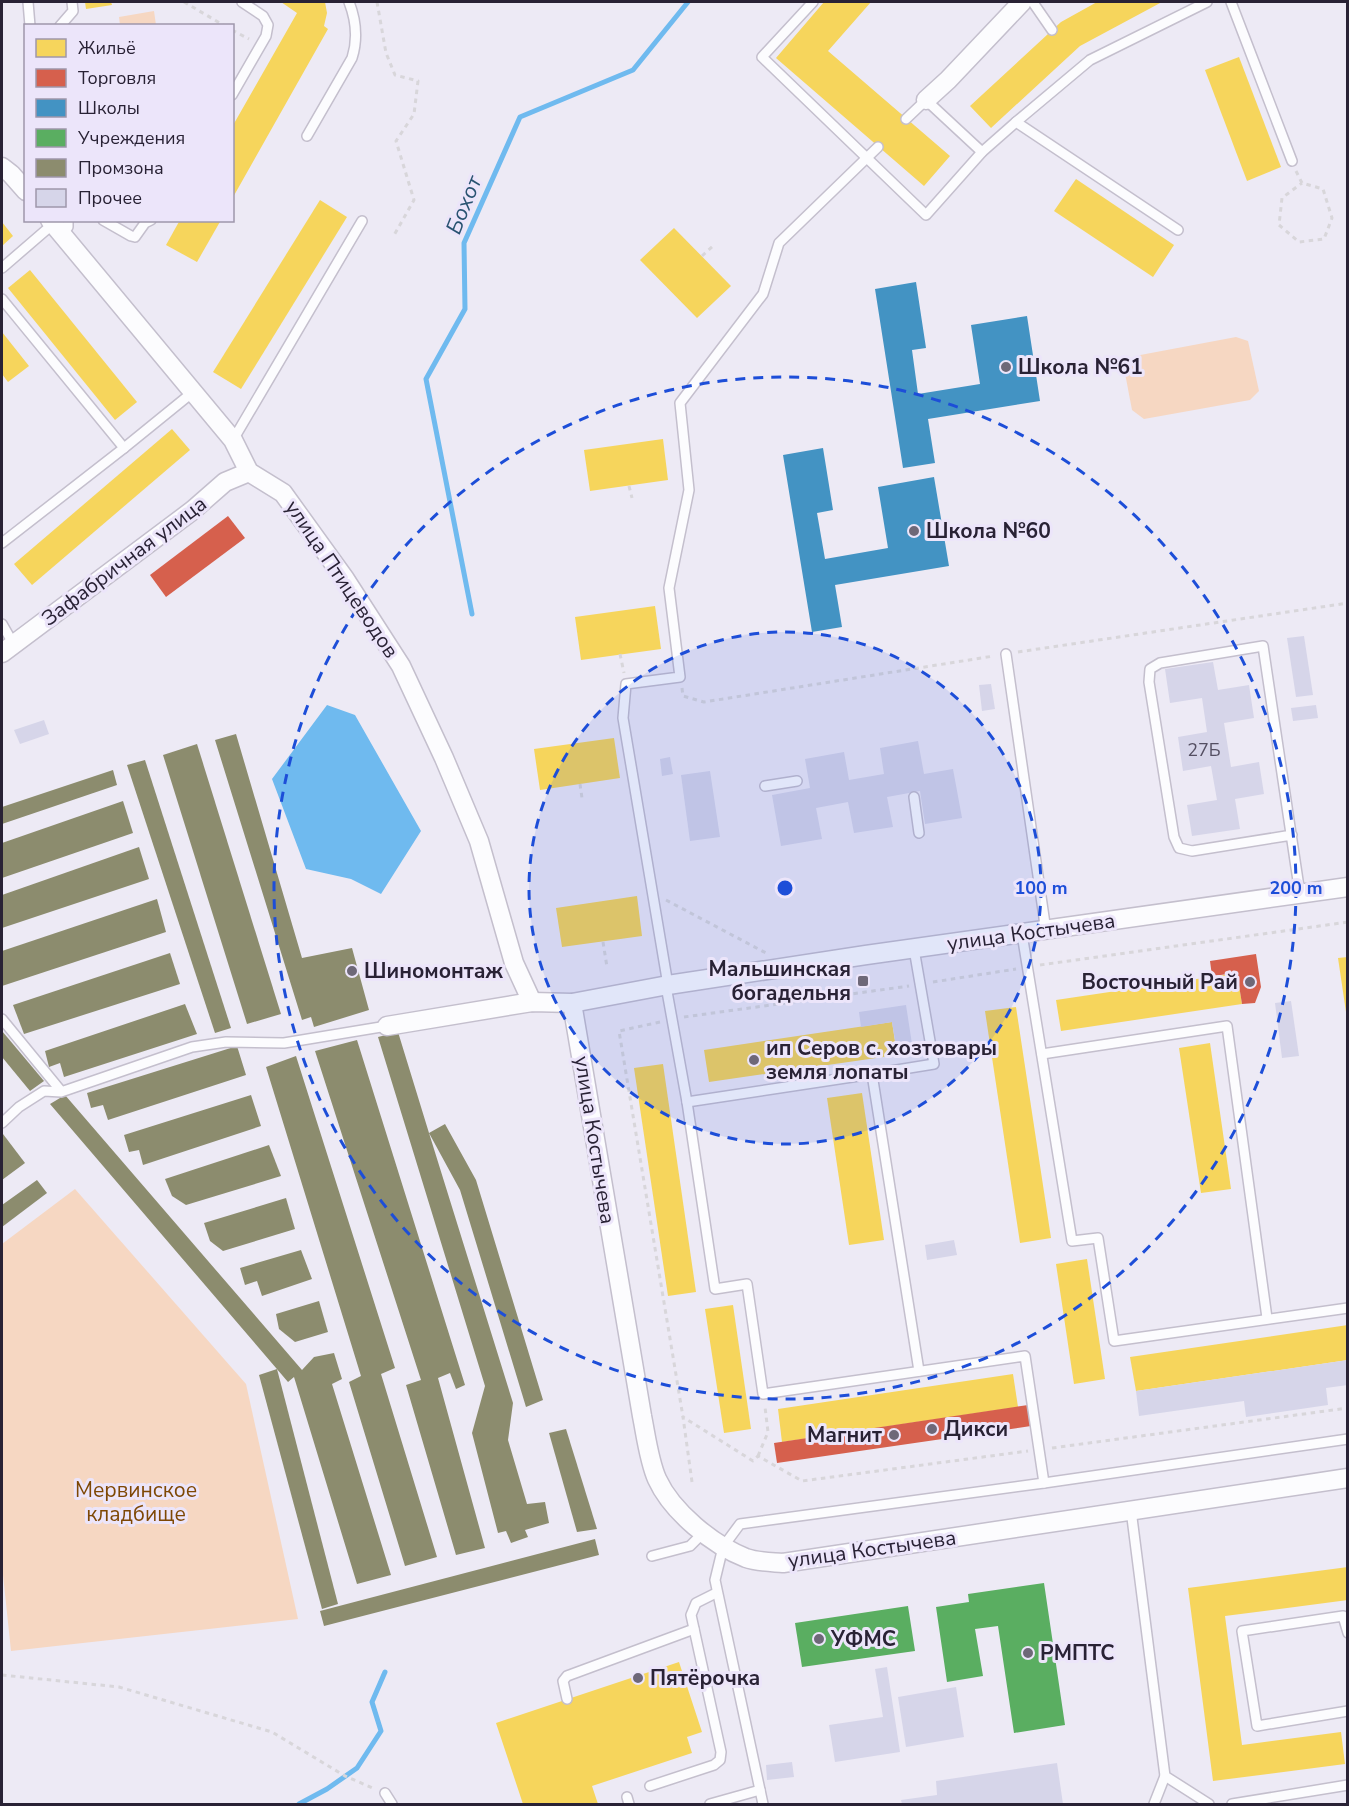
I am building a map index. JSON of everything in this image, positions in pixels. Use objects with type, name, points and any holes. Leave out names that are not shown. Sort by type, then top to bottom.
[{"type":"street","points":[[926,100],[1030,2]]},
{"type":"street","points":[[2,167],[24,189]]},
{"type":"street","points":[[61,223],[233,440],[249,472]]},
{"type":"street","name":"Зафабричная улица","points":[[8,649],[193,510],[225,482],[249,472]]},
{"type":"street","name":"улица Птицеводов","points":[[249,472],[284,493],[345,579],[401,666],[444,758],[479,841],[514,963],[532,1002]]},
{"type":"street","name":"улица Костычева","points":[[387,1026],[532,1002],[572,1003],[667,985],[792,966],[1347,887]]},
{"type":"street","name":"улица Костычева","points":[[572,1003],[642,1416],[656,1478],[669,1500],[684,1517],[723,1547],[748,1558],[783,1563],[1347,1478]]},
{"type":"lane","points":[[27,2],[30,24]]},
{"type":"lane","points":[[62,24],[73,11],[72,2]]},
{"type":"lane","points":[[234,92],[266,36],[268,25],[263,16],[242,2]]},
{"type":"lane","points":[[307,136],[352,58],[356,46],[356,29],[348,2]]},
{"type":"lane","points":[[813,2],[762,57],[926,215],[982,152],[1090,60],[1207,2]]},
{"type":"lane","points":[[1030,2],[1052,30]]},
{"type":"lane","points":[[1231,2],[1292,161]]},
{"type":"lane","points":[[906,119],[926,100],[982,152]]},
{"type":"lane","points":[[1017,122],[1178,230]]},
{"type":"lane","points":[[878,147],[778,243],[763,294],[680,403],[688,490],[669,588],[681,677],[626,684],[623,717],[687,1102],[715,1289],[747,1284],[763,1394],[1025,1356],[1044,1483]]},
{"type":"lane","points":[[233,440],[362,221]]},
{"type":"lane","points":[[106,222],[135,237],[148,222]]},
{"type":"lane","points":[[2,268],[61,223]]},
{"type":"lane","points":[[2,299],[124,448]]},
{"type":"lane","points":[[2,543],[193,392]]},
{"type":"lane","points":[[2,624],[8,649]]},
{"type":"lane","points":[[1292,835],[1192,851],[1179,848],[1174,837],[1149,682],[1150,669],[1160,663],[1263,646],[1292,835],[1300,894]]},
{"type":"lane","points":[[1006,654],[1046,931]]},
{"type":"lane","points":[[765,786],[797,780]]},
{"type":"lane","points":[[914,798],[919,832]]},
{"type":"lane","points":[[1022,934],[1072,1241],[1098,1238],[1114,1341],[1347,1308]]},
{"type":"lane","points":[[687,1102],[933,1064],[914,949]]},
{"type":"lane","points":[[2,1019],[61,1091]]},
{"type":"lane","points":[[2,1123],[20,1107],[44,1091],[61,1091],[192,1047],[226,1041],[284,1044],[387,1026]]},
{"type":"lane","points":[[1042,1054],[1227,1026],[1267,1318]]},
{"type":"lane","points":[[873,1074],[919,1371]]},
{"type":"lane","points":[[763,1804],[716,1593],[715,1580],[723,1547],[740,1524],[1347,1439]]},
{"type":"lane","points":[[1131,1510],[1165,1776],[1154,1804]]},
{"type":"lane","points":[[652,1556],[690,1546],[704,1532]]},
{"type":"lane","points":[[650,1786],[714,1765],[720,1760],[721,1752],[691,1615],[696,1604],[716,1593]]},
{"type":"lane","points":[[1347,1633],[1343,1616],[1242,1631],[1257,1726],[1347,1711]]},
{"type":"lane","points":[[567,1699],[563,1681],[567,1676],[694,1629]]},
{"type":"lane","points":[[1165,1776],[1209,1804]]},
{"type":"lane","points":[[1232,1804],[1347,1785]]},
{"type":"lane","points":[[710,1804],[760,1790]]},
{"type":"lane","points":[[385,1793],[392,1804]]},
{"type":"path","points":[[184,2],[222,24]]},
{"type":"path","points":[[377,2],[386,53],[395,75],[418,81],[414,114],[396,141],[414,200],[393,237]]},
{"type":"path","points":[[234,31],[260,46]]},
{"type":"path","points":[[1292,161],[1302,183],[1323,189],[1332,218],[1324,239],[1299,242],[1279,225],[1282,198],[1302,183]]},
{"type":"path","points":[[702,256],[713,246]]},
{"type":"path","points":[[629,486],[632,498]]},
{"type":"path","points":[[620,654],[626,684]]},
{"type":"path","points":[[580,784],[582,798]]},
{"type":"path","points":[[652,893],[792,966]]},
{"type":"path","points":[[603,942],[607,967]]},
{"type":"path","points":[[692,1482],[683,1417],[753,1461],[758,1456],[768,1432],[763,1394]]},
{"type":"path","points":[[758,1456],[802,1481],[1347,1408]]},
{"type":"path","points":[[2,1676],[119,1687],[272,1732],[345,1776],[385,1793]]},
{"type":"green space","points":[[154,11],[156,24],[120,24],[119,17]]},
{"type":"green space","points":[[1236,337],[1248,341],[1259,391],[1250,400],[1144,419],[1132,410],[1124,368],[1135,356]]},
{"type":"green space","name":"Мервинское кладбище","points":[[75,1189],[246,1384],[298,1619],[11,1651],[2,1565],[2,1244]]},
{"type":"water","points":[[327,705],[355,715],[421,831],[381,894],[351,879],[306,869],[272,779]]},
{"type":"building: Жильё","points":[[85,2],[111,2],[112,5],[86,9]]},
{"type":"building: Жильё","points":[[281,2],[325,2],[327,13],[324,26],[328,29],[234,195],[234,123],[297,13]]},
{"type":"building: Жильё","points":[[824,2],[871,2],[828,51],[950,156],[924,186],[776,58]]},
{"type":"building: Жильё","points":[[1097,2],[1162,2],[1080,46],[991,128],[970,106],[1061,22]]},
{"type":"building: Жильё","points":[[1239,57],[1281,167],[1247,181],[1205,70]]},
{"type":"building: Жильё","points":[[1076,179],[1174,245],[1153,277],[1054,211]]},
{"type":"building: Жильё","points":[[320,200],[347,217],[241,389],[213,372]]},
{"type":"building: Жильё","points":[[2,222],[13,236],[2,246]]},
{"type":"building: Жильё","points":[[179,222],[220,222],[197,262],[166,245]]},
{"type":"building: Жильё","points":[[674,228],[731,286],[697,318],[640,260]]},
{"type":"building: Жильё","points":[[30,270],[137,402],[115,420],[8,288]]},
{"type":"building: Жильё","points":[[2,332],[29,366],[8,382],[2,374]]},
{"type":"building: Жильё","points":[[172,429],[190,450],[32,585],[14,564]]},
{"type":"building: Жильё","points":[[663,439],[668,480],[590,491],[584,450]]},
{"type":"building: Жильё","points":[[655,606],[661,649],[581,660],[575,617]]},
{"type":"building: Жильё","points":[[614,738],[620,778],[540,790],[534,749]]},
{"type":"building: Жильё","points":[[637,896],[642,936],[562,947],[556,908]]},
{"type":"building: Жильё","points":[[1348,957],[1348,1012],[1346,1012],[1338,958]]},
{"type":"building: Жильё","points":[[1237,973],[1242,1004],[1061,1031],[1056,1000]]},
{"type":"building: Жильё","points":[[1016,1007],[1051,1238],[1020,1243],[985,1011]]},
{"type":"building: Жильё","points":[[892,1022],[897,1055],[709,1082],[704,1050]]},
{"type":"building: Жильё","points":[[1210,1043],[1231,1189],[1201,1193],[1179,1048]]},
{"type":"building: Жильё","points":[[663,1064],[696,1292],[668,1296],[634,1068]]},
{"type":"building: Жильё","points":[[862,1093],[884,1240],[849,1245],[827,1098]]},
{"type":"building: Жильё","points":[[1087,1259],[1105,1379],[1074,1384],[1056,1264]]},
{"type":"building: Жильё","points":[[733,1305],[751,1429],[724,1433],[705,1309]]},
{"type":"building: Жильё","points":[[1348,1325],[1348,1360],[1136,1391],[1130,1357]]},
{"type":"building: Жильё","points":[[1013,1374],[1018,1407],[782,1442],[778,1409]]},
{"type":"building: Жильё","points":[[1348,1567],[1348,1600],[1225,1616],[1242,1745],[1341,1732],[1345,1764],[1213,1781],[1188,1588]]},
{"type":"building: Жильё","points":[[679,1662],[702,1732],[687,1737],[692,1753],[592,1786],[598,1804],[523,1804],[496,1723]]},
{"type":"building: Торговля","points":[[228,516],[245,538],[166,597],[150,575]]},
{"type":"building: Торговля","name":"Восточный Рай","points":[[1256,954],[1261,987],[1255,1003],[1242,1004],[1237,973],[1212,976],[1210,961]]},
{"type":"building: Торговля","points":[[1028,1405],[1031,1426],[777,1463],[774,1443]]},
{"type":"building: Школы","name":"Школа №61","points":[[916,282],[926,348],[912,350],[918,394],[980,384],[971,325],[1027,316],[1040,401],[928,419],[935,463],[903,468],[875,289]]},
{"type":"building: Школы","name":"Школа №60","points":[[823,448],[833,510],[817,513],[825,559],[888,548],[878,487],[934,477],[949,566],[835,585],[842,627],[812,632],[783,455]]},
{"type":"building: Учреждения","name":"РМПТС","points":[[1044,1583],[1065,1725],[1014,1733],[998,1626],[975,1629],[983,1676],[947,1682],[936,1607],[969,1602],[968,1594]]},
{"type":"building: Учреждения","points":[[908,1606],[915,1651],[802,1667],[795,1623]]},
{"type":"building: Промзона","points":[[236,734],[302,958],[352,948],[369,1010],[314,1027],[311,1017],[302,1020],[215,740]]},
{"type":"building: Промзона","points":[[197,744],[281,1014],[247,1024],[163,755]]},
{"type":"building: Промзона","points":[[145,760],[231,1028],[215,1033],[127,765]]},
{"type":"building: Промзона","points":[[113,770],[117,785],[2,824],[2,807]]},
{"type":"building: Промзона","points":[[123,801],[133,833],[2,878],[2,843]]},
{"type":"building: Промзона","points":[[139,847],[149,879],[2,928],[2,895]]},
{"type":"building: Промзона","points":[[157,899],[166,932],[2,986],[2,951]]},
{"type":"building: Промзона","points":[[170,953],[180,984],[24,1034],[13,1005]]},
{"type":"building: Промзона","points":[[185,1004],[197,1034],[64,1077],[60,1063],[49,1067],[45,1051]]},
{"type":"building: Промзона","points":[[2,1031],[44,1081],[30,1091],[2,1057]]},
{"type":"building: Промзона","points":[[398,1032],[513,1403],[508,1440],[527,1504],[545,1502],[549,1523],[525,1530],[528,1537],[511,1543],[506,1531],[498,1533],[472,1433],[485,1386],[378,1037]]},
{"type":"building: Промзона","points":[[357,1040],[465,1385],[456,1389],[450,1373],[438,1378],[485,1548],[456,1555],[406,1385],[421,1380],[315,1051]]},
{"type":"building: Промзона","points":[[237,1046],[246,1075],[108,1120],[103,1105],[91,1108],[87,1093]]},
{"type":"building: Промзона","points":[[296,1056],[395,1368],[381,1374],[437,1557],[405,1566],[349,1382],[361,1376],[266,1067]]},
{"type":"building: Промзона","points":[[65,1095],[302,1370],[314,1357],[334,1353],[342,1379],[332,1384],[391,1575],[357,1584],[294,1377],[288,1382],[50,1104]]},
{"type":"building: Промзона","points":[[251,1095],[261,1126],[143,1165],[139,1150],[129,1152],[124,1135]]},
{"type":"building: Промзона","points":[[445,1124],[476,1180],[543,1400],[526,1407],[460,1190],[429,1133]]},
{"type":"building: Промзона","points":[[3,1134],[25,1163],[2,1180],[2,1136]]},
{"type":"building: Промзона","points":[[269,1145],[281,1176],[186,1205],[172,1196],[165,1179]]},
{"type":"building: Промзона","points":[[37,1180],[47,1193],[2,1227],[2,1205]]},
{"type":"building: Промзона","points":[[286,1198],[295,1229],[223,1251],[210,1241],[204,1223]]},
{"type":"building: Промзона","points":[[301,1250],[312,1279],[262,1296],[257,1281],[245,1285],[240,1268]]},
{"type":"building: Промзона","points":[[319,1301],[328,1332],[295,1342],[279,1329],[276,1314]]},
{"type":"building: Промзона","points":[[277,1369],[338,1604],[322,1609],[259,1375]]},
{"type":"building: Промзона","points":[[566,1429],[597,1529],[577,1532],[549,1433]]},
{"type":"building: Промзона","points":[[595,1539],[599,1555],[324,1626],[320,1611]]},
{"type":"building: Прочее","points":[[1304,636],[1313,695],[1296,697],[1287,638]]},
{"type":"building: Прочее","points":[[1213,662],[1218,690],[1249,685],[1254,718],[1224,723],[1231,767],[1259,762],[1264,794],[1235,799],[1240,829],[1192,836],[1187,805],[1217,800],[1211,766],[1183,771],[1178,737],[1207,732],[1202,698],[1170,703],[1165,669]]},
{"type":"building: Прочее","points":[[991,684],[995,709],[982,711],[979,685]]},
{"type":"building: Прочее","points":[[1316,705],[1318,718],[1293,721],[1291,708]]},
{"type":"building: Прочее","points":[[44,720],[49,734],[20,744],[14,730]]},
{"type":"building: Прочее","points":[[918,741],[924,774],[953,769],[962,818],[925,824],[920,791],[887,797],[893,827],[854,833],[848,802],[816,808],[822,839],[781,846],[772,795],[810,788],[805,759],[844,752],[849,780],[884,774],[880,748]]},
{"type":"building: Прочее","points":[[670,757],[673,774],[662,776],[660,759]]},
{"type":"building: Прочее","points":[[710,771],[720,837],[690,841],[681,775]]},
{"type":"building: Прочее","points":[[1291,1001],[1299,1056],[1282,1058],[1275,1003]]},
{"type":"building: Прочее","points":[[906,1005],[912,1044],[896,1046],[892,1022],[861,1027],[859,1012]]},
{"type":"building: Прочее","points":[[954,1240],[957,1255],[927,1260],[925,1245]]},
{"type":"building: Прочее","points":[[1348,1360],[1348,1385],[1326,1388],[1328,1405],[1246,1417],[1244,1401],[1139,1416],[1136,1391]]},
{"type":"building: Прочее","points":[[887,1667],[900,1752],[835,1762],[829,1725],[883,1717],[875,1669]]},
{"type":"building: Прочее","points":[[956,1687],[964,1737],[906,1747],[898,1697]]},
{"type":"building: Прочее","points":[[792,1762],[794,1777],[767,1780],[766,1765]]},
{"type":"building: Прочее","points":[[1057,1763],[1063,1804],[902,1804],[901,1800],[937,1795],[936,1781]]},
{"type":"waterway","name":"Бохот","points":[[472,614],[426,379],[465,309],[464,243],[520,117],[633,70],[688,2]]},
{"type":"waterway","points":[[299,1804],[327,1789],[357,1768],[381,1731],[372,1702],[385,1672]]},
{"type":"place","name":"Школа №61","points":[[1006,367]]},
{"type":"place","name":"Школа №60","points":[[914,531]]},
{"type":"place","name":"Шиномонтаж","points":[[352,971]]},
{"type":"place","name":"Мальшинская богадельня","points":[[863,981]]},
{"type":"place","name":"Восточный Рай","points":[[1250,982]]},
{"type":"place","name":"ип Серов с. хозтовары земля лопаты","points":[[754,1060]]},
{"type":"place","name":"Дикси","points":[[932,1429]]},
{"type":"place","name":"Магнит","points":[[894,1435]]},
{"type":"place","name":"УФМС","points":[[819,1639]]},
{"type":"place","name":"РМПТС","points":[[1028,1653]]},
{"type":"place","name":"Пятёрочка","points":[[638,1678]]}]
